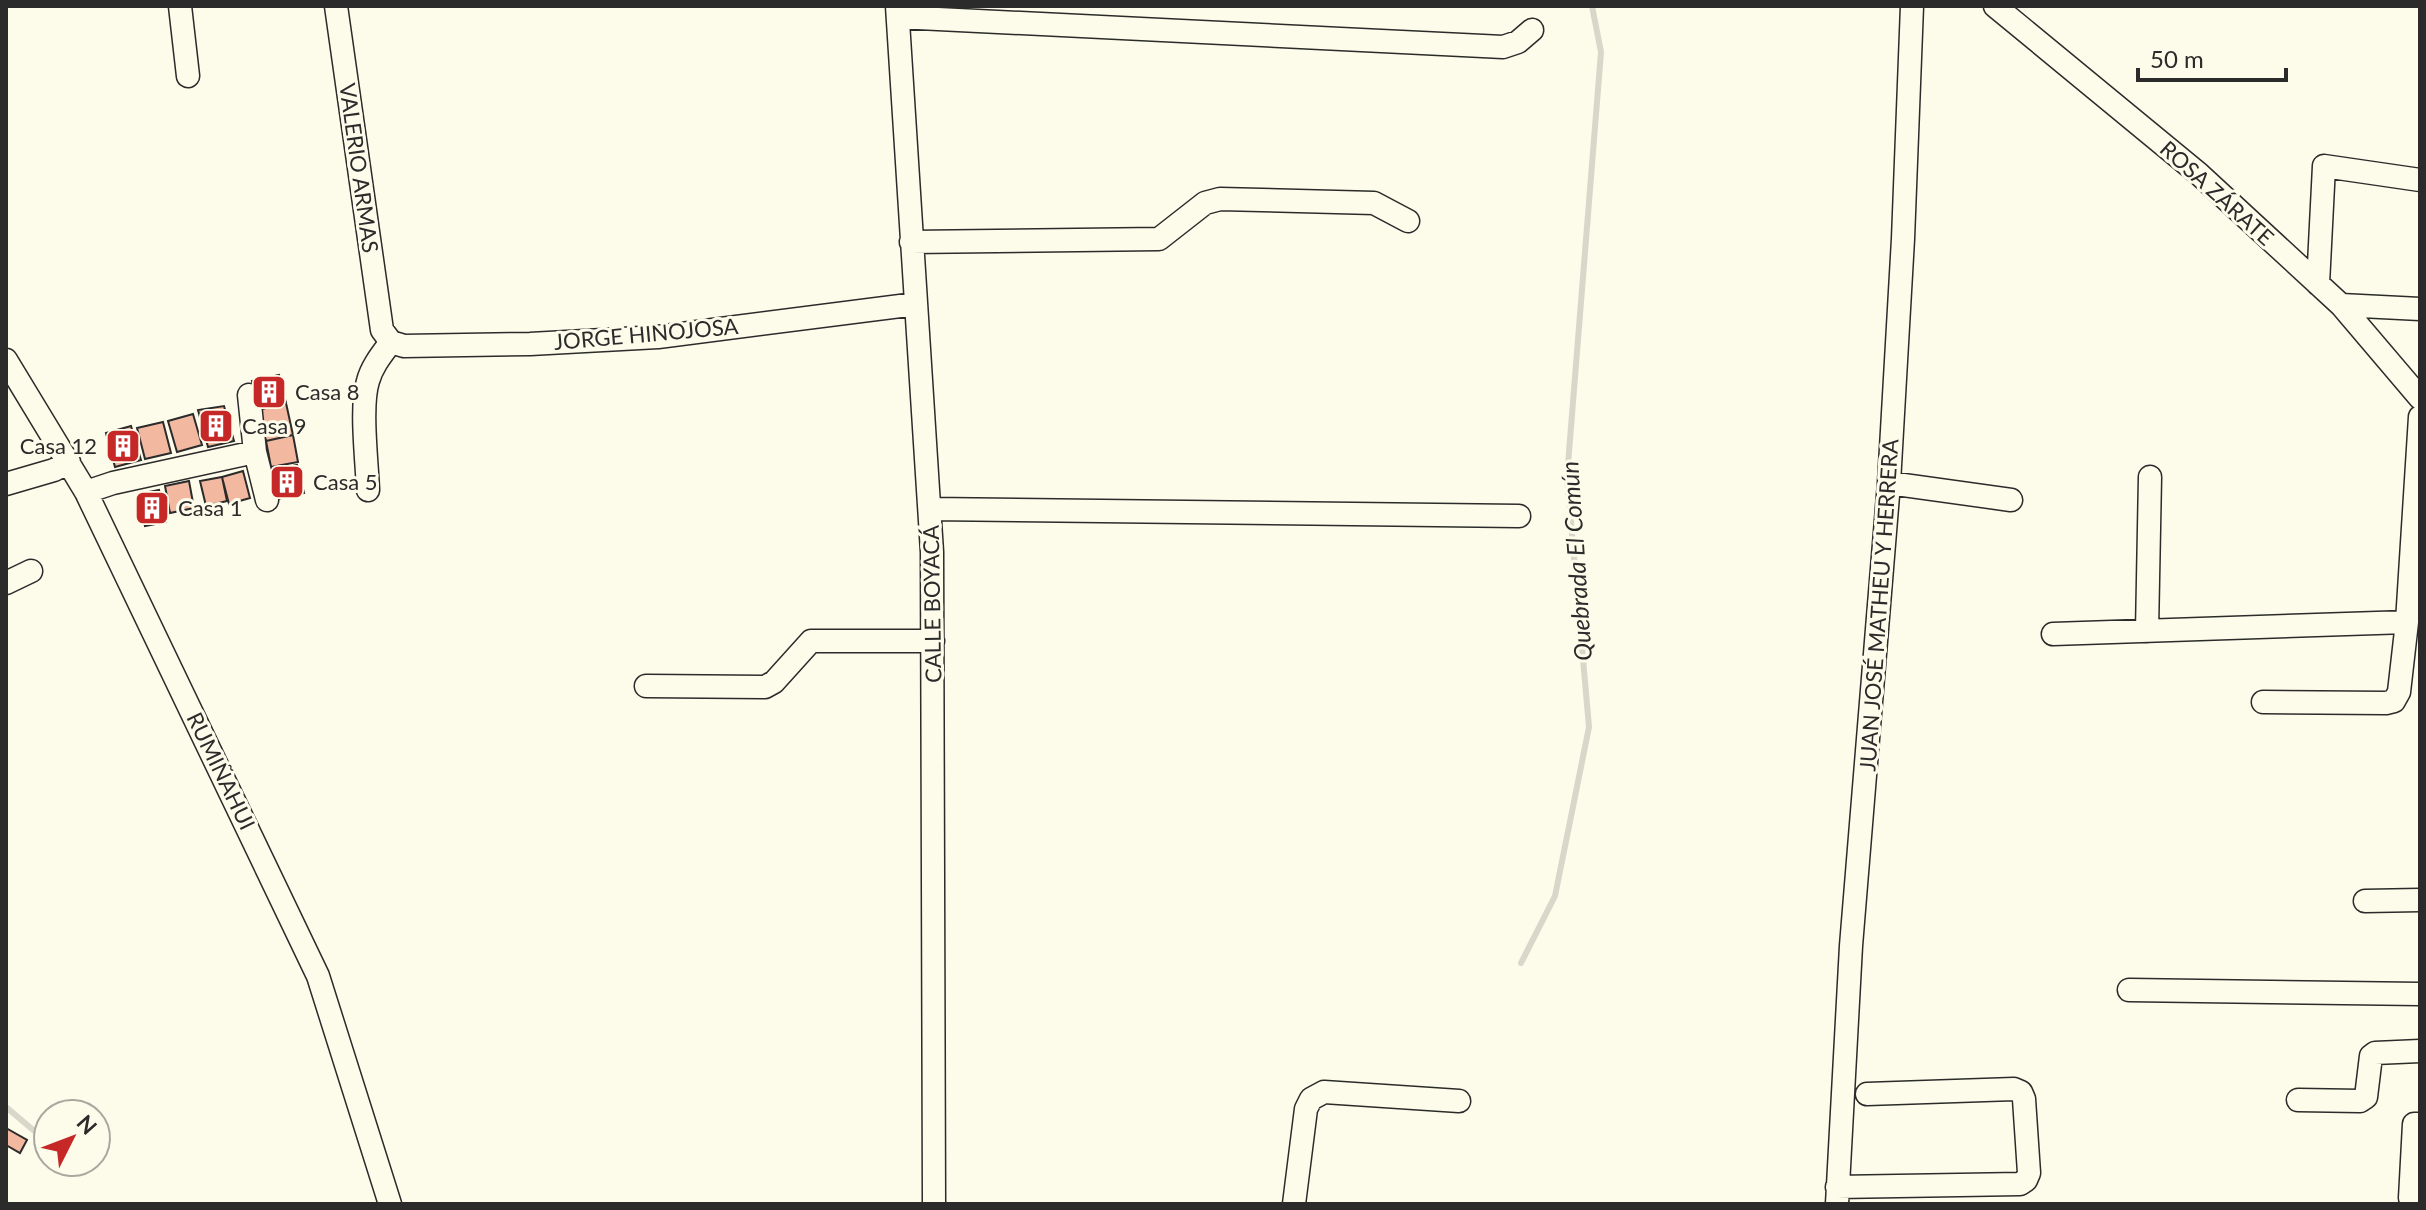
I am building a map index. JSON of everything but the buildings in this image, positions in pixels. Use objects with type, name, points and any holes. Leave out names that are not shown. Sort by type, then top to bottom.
[{"type":"street","points":[[180,6],[188,76]]},
{"type":"street","name":"JUAN JOSÉ MATHEU Y HERRERA","points":[[1837,1196],[1851,946],[1889,483],[1912,6]]},
{"type":"street","name":"ROSA ZÁRATE","points":[[1995,6],[2199,174],[2341,305],[2420,398]]},
{"type":"street","name":"VALERIO ARMAS","points":[[342,7],[387,336]]},
{"type":"street","points":[[897,11],[1503,47],[1518,42],[1532,30]]},
{"type":"street","name":"CALLE BOYACÁ","points":[[897,11],[931,509],[934,1204]]},
{"type":"street","points":[[2318,284],[2324,166],[2420,180]]},
{"type":"street","points":[[911,242],[1159,239],[1205,203],[1220,199],[1374,203],[1408,221]]},
{"type":"street","name":"JORGE HINOJOSA","points":[[387,336],[404,346],[530,344],[658,337],[916,304]]},
{"type":"street","points":[[2341,305],[2420,309]]},
{"type":"street","points":[[368,490],[367,382],[387,336]]},
{"type":"street","name":"RUMIÑAHUI","points":[[6,360],[86,492],[318,976],[390,1204]]},
{"type":"street","points":[[249,395],[255,452],[267,500]]},
{"type":"street","points":[[2263,702],[2386,703],[2394,701],[2399,692],[2407,622],[2420,417]]},
{"type":"street","points":[[86,492],[113,483],[255,452]]},
{"type":"street","points":[[6,484],[54,470],[69,462]]},
{"type":"street","points":[[2147,631],[2150,477]]},
{"type":"street","points":[[1889,483],[2011,500]]},
{"type":"street","points":[[931,509],[1519,516]]},
{"type":"street","points":[[6,583],[31,571]]},
{"type":"street","points":[[2053,634],[2407,622]]},
{"type":"street","points":[[646,686],[765,687],[774,682],[811,641],[933,641]]},
{"type":"street","points":[[2365,901],[2420,900]]},
{"type":"street","points":[[2129,990],[2420,994]]},
{"type":"street","points":[[2298,1100],[2360,1101],[2366,1097],[2371,1056],[2375,1053],[2420,1051]]},
{"type":"street","points":[[1837,1196],[2020,1184],[2029,1173],[2021,1092],[2014,1089],[1867,1094]]},
{"type":"street","points":[[1294,1204],[1306,1109],[1311,1099],[1324,1092],[1459,1101]]},
{"type":"street","points":[[2414,1204],[2410,1198],[2414,1124],[2420,1124]]},
{"type":"waterway","name":"Quebrada El Común","points":[[1521,963],[1555,896],[1589,727],[1567,477],[1601,52],[1592,6]]},
{"type":"waterway","points":[[6,1107],[32,1129]]},
{"type":"place","name":"Casa 8","points":[[269,392]]},
{"type":"place","name":"Casa 9","points":[[216,426]]},
{"type":"place","name":"Casa 12","points":[[123,446]]},
{"type":"place","name":"Casa 5","points":[[287,482]]},
{"type":"place","name":"Casa 1","points":[[152,508]]}]
